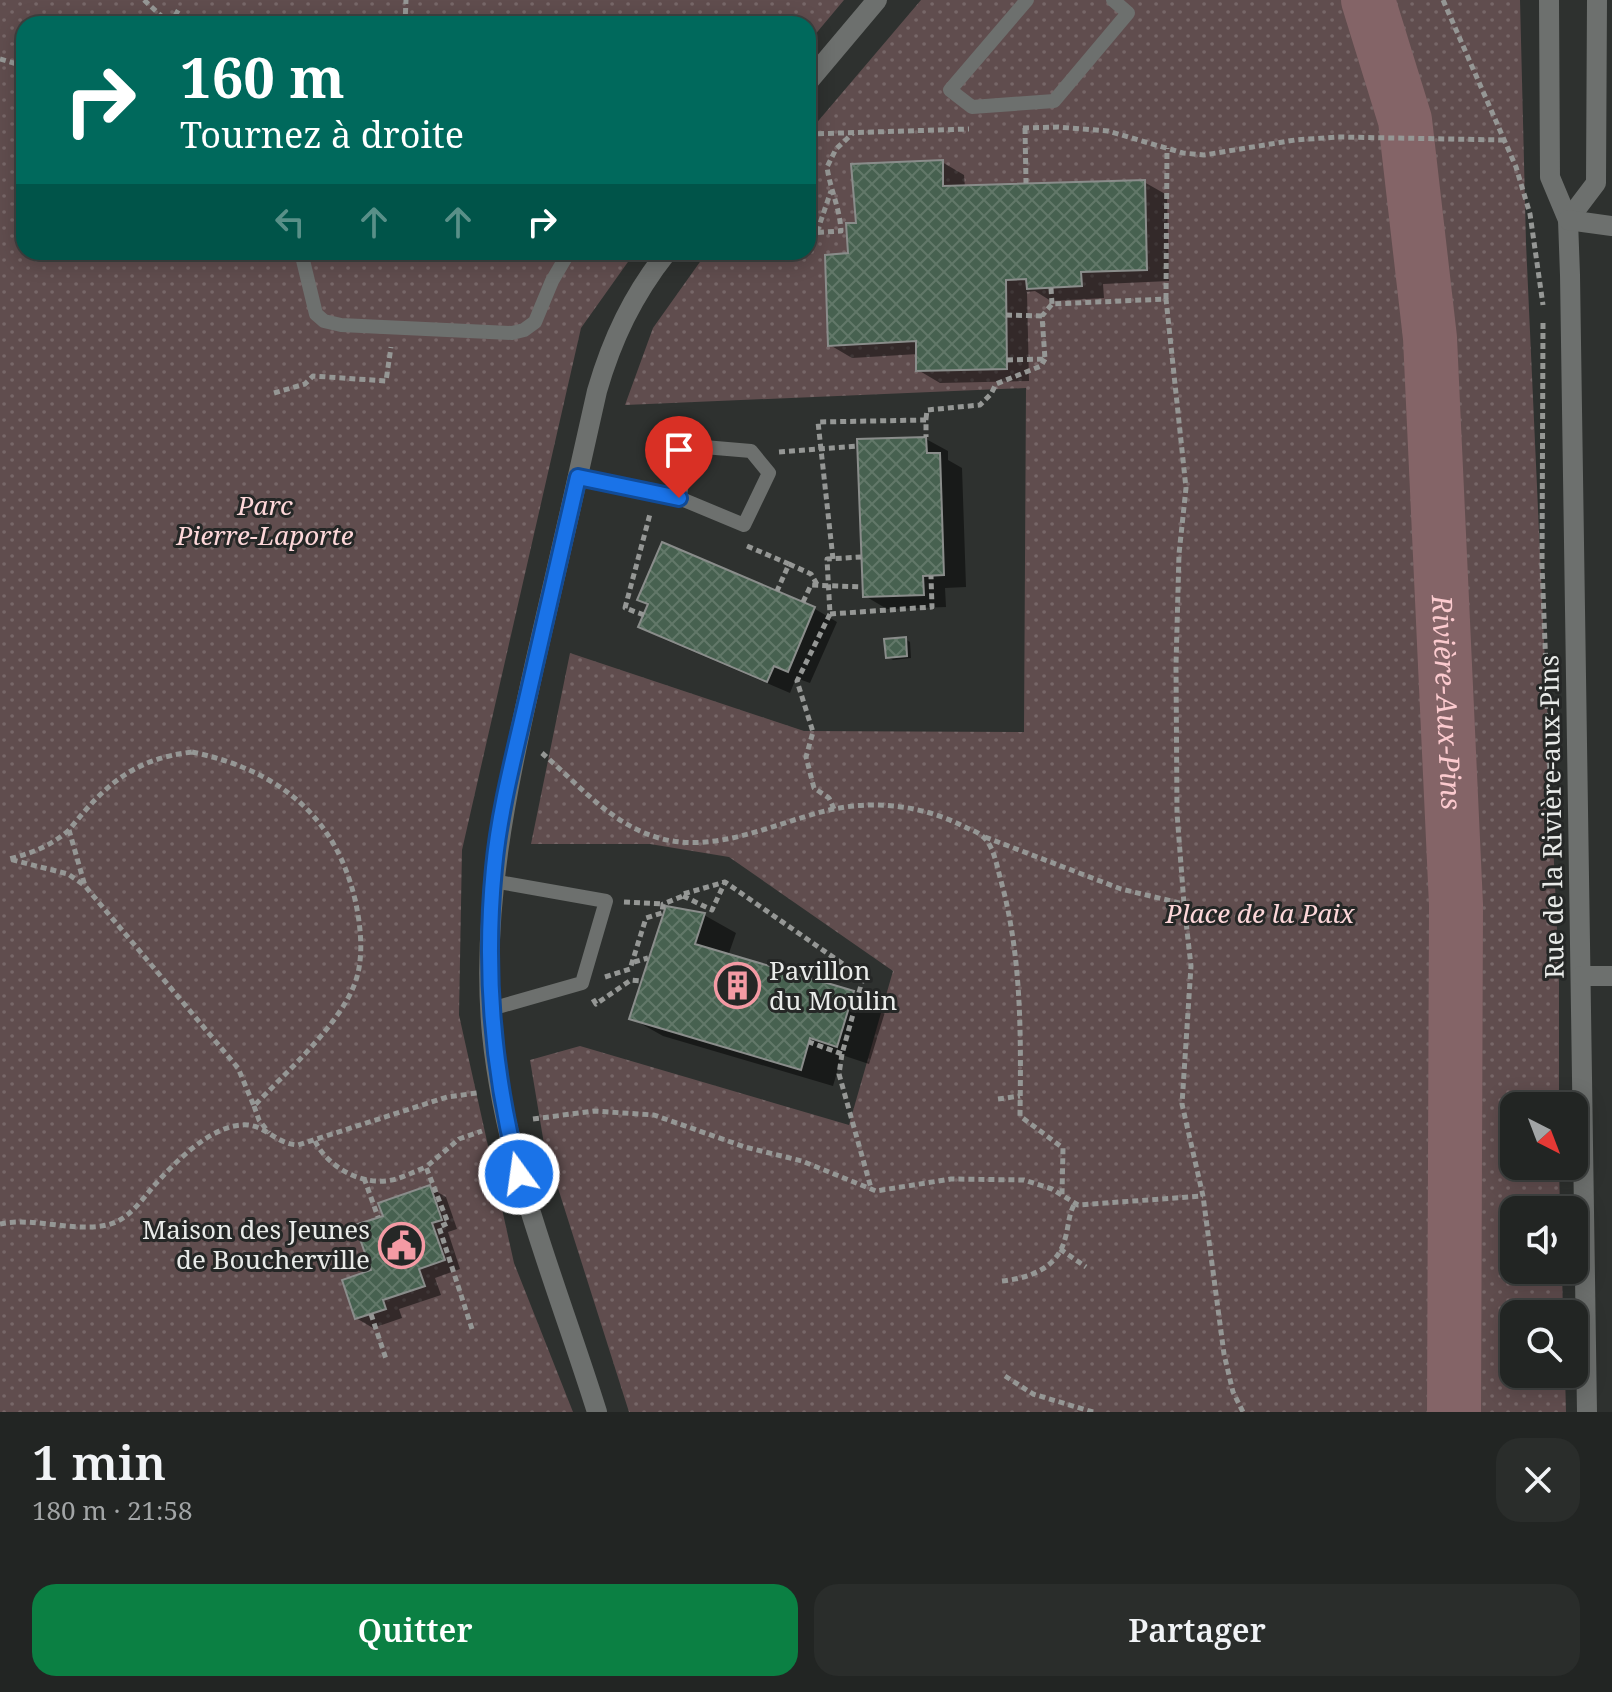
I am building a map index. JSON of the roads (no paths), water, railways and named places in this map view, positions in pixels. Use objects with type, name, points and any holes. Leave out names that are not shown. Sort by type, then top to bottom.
[{"type":"street","points":[[816,72],[877,0]]},
{"type":"street","name":"Rue de la Rivière-aux-Pins","points":[[1549,0],[1550,177],[1568,220],[1587,1412]]},
{"type":"street","points":[[1597,0],[1596,183],[1568,220],[1612,226]]},
{"type":"street","points":[[597,1412],[519,1174],[501,1089],[491,1009],[493,881],[512,764],[597,391],[614,338],[643,283],[661,260]]},
{"type":"street","points":[[1581,976],[1612,976]]},
{"type":"lane","points":[[1027,0],[950,90],[972,107],[1054,101],[1128,13],[1113,0]]},
{"type":"lane","points":[[303,260],[316,314],[324,321],[341,325],[512,333],[524,330],[535,322],[564,260]]},
{"type":"lane","points":[[578,477],[679,498],[744,525],[769,473],[751,451],[704,447],[684,476],[679,498]]},
{"type":"lane","points":[[491,1009],[582,983],[606,901],[493,881]]},
{"type":"waterway","name":"Rivière-Aux-Pins","points":[[1368,0],[1405,120],[1430,338],[1456,905],[1454,1412]]},
{"type":"place","name":"Pavillon du Moulin","points":[[738,986]]},
{"type":"place","name":"Maison des Jeunes de Boucherville","points":[[401,1245]]},
{"type":"park label","name":"Parc Pierre-Laporte","points":[[265,521]]},
{"type":"park label","name":"Place de la Paix","points":[[1260,914]]}]
